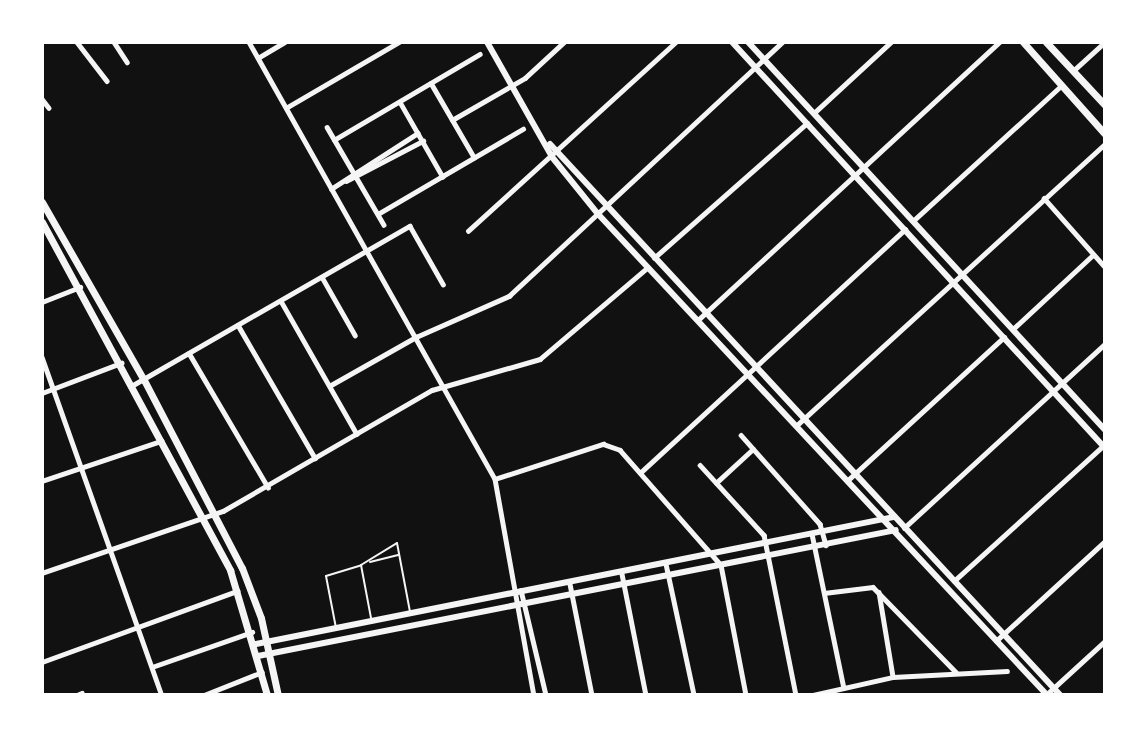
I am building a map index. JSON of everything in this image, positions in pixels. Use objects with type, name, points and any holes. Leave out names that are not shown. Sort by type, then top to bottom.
[{"type":"main road","points":[[1023,42],[1105,134]]},
{"type":"main road","points":[[1046,42],[1105,105]]},
{"type":"main road","points":[[42,202],[144,380],[242,568],[266,642],[278,695]]},
{"type":"main road","points":[[42,222],[121,363],[238,591],[256,644],[267,695]]},
{"type":"street","points":[[77,42],[107,81]]},
{"type":"street","points":[[114,42],[127,62]]},
{"type":"street","points":[[249,42],[365,252],[416,337],[495,479],[517,586],[515,595],[534,695]]},
{"type":"street","points":[[258,58],[285,42]]},
{"type":"street","points":[[286,108],[399,42]]},
{"type":"street","points":[[488,42],[550,144],[559,151],[606,206],[1060,695]]},
{"type":"street","points":[[452,120],[513,86],[564,42]]},
{"type":"street","points":[[468,231],[559,151],[676,42]]},
{"type":"street","points":[[732,42],[1104,447],[954,581]]},
{"type":"street","points":[[748,42],[1105,430]]},
{"type":"street","points":[[331,386],[416,337],[501,302],[783,42]]},
{"type":"street","points":[[814,113],[891,42]]},
{"type":"street","points":[[698,320],[999,42]]},
{"type":"street","points":[[1073,71],[1105,42]]},
{"type":"street","points":[[334,140],[480,54]]},
{"type":"street","points":[[431,83],[474,157]]},
{"type":"street","points":[[913,221],[1061,86]]},
{"type":"street","points":[[42,99],[49,108]]},
{"type":"street","points":[[400,102],[443,177]]},
{"type":"street","points":[[654,258],[807,123]]},
{"type":"street","points":[[327,127],[384,225]]},
{"type":"street","points":[[378,214],[523,129]]},
{"type":"street","points":[[331,189],[345,181],[352,173],[418,133]]},
{"type":"street","points":[[345,181],[356,180],[423,141]]},
{"type":"street","points":[[550,144],[552,157],[598,214],[1046,695],[1105,641]]},
{"type":"street","points":[[796,426],[1105,144]]},
{"type":"street","points":[[1044,198],[1105,267]]},
{"type":"street","points":[[133,386],[410,226],[443,284]]},
{"type":"street","points":[[640,473],[747,372],[905,229]]},
{"type":"street","points":[[1012,329],[1093,255]]},
{"type":"street","points":[[42,573],[213,514],[268,487],[444,386],[558,349],[647,268]]},
{"type":"street","points":[[322,277],[355,335]]},
{"type":"street","points":[[42,302],[80,287]]},
{"type":"street","points":[[281,301],[357,434]]},
{"type":"street","points":[[238,325],[315,458]]},
{"type":"street","points":[[847,481],[1004,337]]},
{"type":"street","points":[[258,656],[517,607],[904,528],[1105,344]]},
{"type":"street","points":[[189,353],[268,487]]},
{"type":"street","points":[[42,357],[162,695]]},
{"type":"street","points":[[42,393],[121,363]]},
{"type":"street","points":[[741,435],[823,532],[826,544]]},
{"type":"street","points":[[42,481],[161,441]]},
{"type":"street","points":[[495,479],[603,444],[620,450],[714,554],[721,565],[746,695]]},
{"type":"street","points":[[716,483],[753,448]]},
{"type":"street","points":[[700,465],[767,543],[796,695]]},
{"type":"street","points":[[256,644],[524,594],[894,517]]},
{"type":"street","points":[[812,534],[844,688]]},
{"type":"street","points":[[996,641],[1105,541]]},
{"type":"street","points":[[666,564],[671,575],[694,695]]},
{"type":"street","points":[[622,574],[646,695]]},
{"type":"street","points":[[570,584],[592,695]]},
{"type":"street","points":[[824,593],[865,585],[879,592],[956,672]]},
{"type":"street","points":[[517,586],[524,594],[527,605],[546,695]]},
{"type":"street","points":[[42,662],[238,591]]},
{"type":"street","points":[[879,592],[893,677]]},
{"type":"street","points":[[446,608],[448,620]]},
{"type":"street","points":[[152,666],[252,632]]},
{"type":"street","points":[[813,695],[893,677],[1007,671]]},
{"type":"street","points":[[204,695],[262,672]]},
{"type":"lane","points":[[336,628],[326,576],[368,562],[397,543],[410,614]]},
{"type":"lane","points":[[368,562],[399,555]]},
{"type":"lane","points":[[361,565],[372,621]]}]
